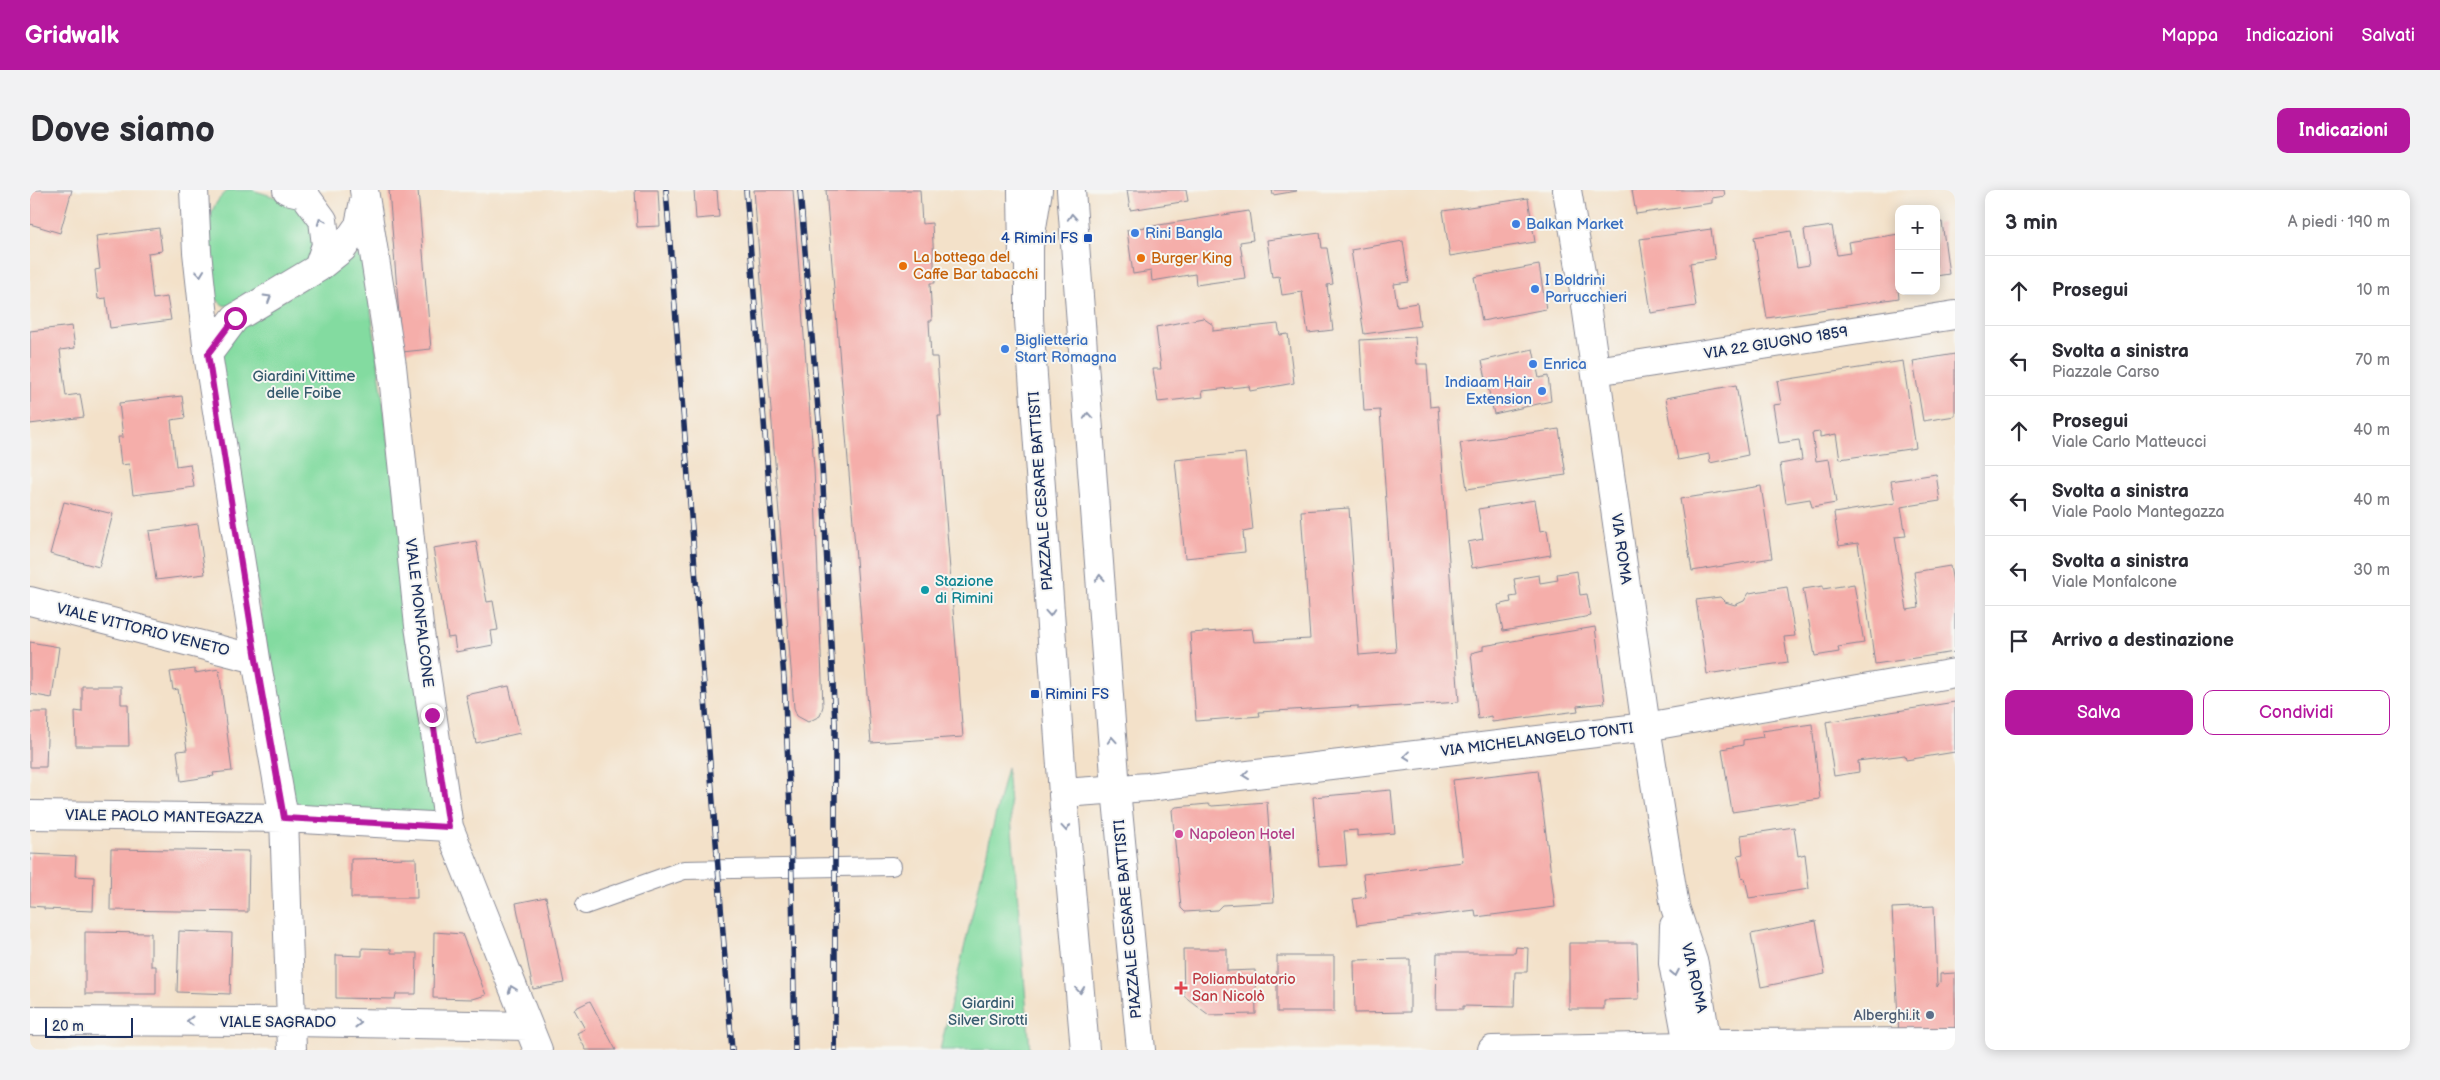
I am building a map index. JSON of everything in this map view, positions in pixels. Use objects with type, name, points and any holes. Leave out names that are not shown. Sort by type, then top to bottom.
[{"type":"street","points":[[194,190],[196,235],[208,354],[256,659],[284,818],[292,1050]]},
{"type":"street","points":[[196,235],[206,203],[216,190]]},
{"type":"street","points":[[287,190],[304,194],[323,220],[326,245],[318,268]]},
{"type":"street","name":"PIAZZALE CESARE BATTISTI","points":[[1038,190],[1029,246],[1029,320],[1063,793],[1085,1050]]},
{"type":"street","name":"PIAZZALE CESARE BATTISTI","points":[[1071,190],[1116,789],[1140,1050]]},
{"type":"street","name":"VIA ROMA","points":[[1567,190],[1596,372],[1646,727],[1675,907],[1673,963],[1698,1047]]},
{"type":"street","points":[[208,354],[235,318],[318,268],[343,248],[359,225],[365,193]]},
{"type":"street","name":"VIALE MONFALCONE","points":[[365,193],[392,366],[418,626],[449,827],[538,1050]]},
{"type":"street","points":[[203,300],[218,313],[235,318]]},
{"type":"street","name":"VIA 22 GIUGNO 1859","points":[[1596,372],[1955,315]]},
{"type":"street","name":"VIALE VITTORIO VENETO","points":[[30,601],[256,659]]},
{"type":"street","name":"VIA MICHELANGELO TONTI","points":[[1116,789],[1646,727],[1955,673]]},
{"type":"street","points":[[1063,793],[1116,789]]},
{"type":"street","name":"VIALE PAOLO MANTEGAZZA","points":[[30,815],[284,818],[449,827]]},
{"type":"street","name":"VIALE SAGRADO","points":[[30,1021],[292,1022],[527,1026]]},
{"type":"street","points":[[1492,1050],[1955,1042]]},
{"type":"lane","points":[[1017,190],[1020,295],[1029,320]]},
{"type":"lane","points":[[585,905],[684,870],[892,866]]},
{"type":"green space","points":[[229,190],[252,190],[302,205],[316,225],[309,262],[236,307],[223,305],[214,297],[207,240],[208,225],[212,212],[219,200]]},
{"type":"green space","name":"Giardini Vittime delle Foibe","points":[[363,251],[439,816],[293,808],[219,358],[242,326]]},
{"type":"green space","name":"Giardini Silver Sirotti","points":[[1007,767],[1030,1050],[940,1050]]},
{"type":"building","points":[[30,190],[72,190],[60,233],[30,224]]},
{"type":"building","points":[[389,190],[418,190],[431,349],[402,352]]},
{"type":"building","points":[[635,190],[658,190],[660,226],[637,227]]},
{"type":"building","points":[[694,190],[717,190],[719,217],[696,219]]},
{"type":"building","points":[[754,190],[793,190],[814,468],[823,706],[820,716],[808,722],[797,716],[794,708]]},
{"type":"building","points":[[826,190],[920,190],[922,224],[932,223],[935,283],[930,283],[932,321],[929,321],[931,357],[937,357],[941,416],[938,416],[963,737],[871,743]]},
{"type":"building","points":[[1127,190],[1186,190],[1188,201],[1130,210]]},
{"type":"building","points":[[1272,190],[1296,190],[1297,191],[1273,195]]},
{"type":"building","points":[[1632,190],[1724,190],[1725,196],[1712,198],[1712,203],[1636,214]]},
{"type":"building","points":[[1528,198],[1535,242],[1450,256],[1443,211]]},
{"type":"building","points":[[1249,211],[1253,240],[1240,242],[1245,278],[1196,285],[1195,274],[1152,281],[1151,271],[1133,274],[1127,230]]},
{"type":"building","points":[[1940,222],[1942,222],[1949,274],[1940,275],[1940,250]]},
{"type":"building","points":[[1832,226],[1837,255],[1850,253],[1848,242],[1895,235],[1895,295],[1899,295],[1899,298],[1767,318],[1754,237],[1791,231],[1797,267],[1809,265],[1804,230]]},
{"type":"building","points":[[159,228],[162,251],[148,253],[153,299],[167,297],[171,320],[110,328],[106,298],[98,299],[95,270],[100,269],[96,236]]},
{"type":"building","points":[[1711,229],[1715,259],[1690,263],[1696,306],[1651,313],[1640,239]]},
{"type":"building","points":[[1320,233],[1322,248],[1327,248],[1333,284],[1327,285],[1333,330],[1308,333],[1302,292],[1282,295],[1279,276],[1272,277],[1267,240]]},
{"type":"building","points":[[1403,241],[1409,282],[1394,284],[1397,306],[1417,303],[1420,326],[1364,334],[1351,250]]},
{"type":"building","points":[[1539,265],[1546,309],[1482,321],[1474,277]]},
{"type":"building","points":[[1203,318],[1213,325],[1213,331],[1278,324],[1280,335],[1288,334],[1294,383],[1250,391],[1249,386],[1202,391],[1203,397],[1158,402],[1153,369],[1161,369],[1156,327]]},
{"type":"building","points":[[72,326],[75,348],[60,350],[66,396],[80,394],[84,417],[30,424],[30,331]]},
{"type":"building","points":[[1415,337],[1417,364],[1427,364],[1430,407],[1438,406],[1459,702],[1358,709],[1358,706],[1259,712],[1260,716],[1196,721],[1190,633],[1252,629],[1254,642],[1310,639],[1301,511],[1349,508],[1359,655],[1396,652],[1380,410],[1364,411],[1360,340]]},
{"type":"building","points":[[1533,349],[1539,378],[1548,376],[1551,401],[1494,414],[1482,361]]},
{"type":"building","points":[[1955,354],[1955,416],[1923,421],[1913,361]]},
{"type":"building","points":[[1903,361],[1916,448],[1840,459],[1836,434],[1820,437],[1820,432],[1812,433],[1816,461],[1829,459],[1836,503],[1812,507],[1810,499],[1786,503],[1780,464],[1802,460],[1799,440],[1779,443],[1773,405],[1781,404],[1777,381]]},
{"type":"building","points":[[1736,385],[1748,455],[1710,463],[1709,454],[1678,460],[1666,398]]},
{"type":"building","points":[[182,396],[185,418],[171,420],[176,466],[190,464],[194,487],[133,495],[129,464],[121,465],[118,437],[123,437],[119,403]]},
{"type":"building","points":[[1559,429],[1566,475],[1467,489],[1460,443]]},
{"type":"building","points":[[1245,453],[1253,530],[1243,532],[1245,552],[1185,558],[1175,460]]},
{"type":"building","points":[[1936,474],[1940,501],[1901,507],[1906,536],[1895,537],[1907,610],[1919,608],[1914,572],[1950,566],[1955,593],[1955,652],[1875,664],[1858,543],[1839,546],[1834,513],[1895,503],[1891,481]]},
{"type":"building","points":[[1761,486],[1772,558],[1692,571],[1680,499]]},
{"type":"building","points":[[1535,500],[1540,531],[1547,530],[1551,555],[1472,568],[1468,542],[1483,539],[1478,509]]},
{"type":"building","points":[[64,502],[113,514],[99,567],[50,554]]},
{"type":"building","points":[[198,524],[205,574],[156,580],[149,531]]},
{"type":"building","points":[[476,541],[487,602],[493,601],[498,630],[491,631],[493,645],[456,652],[454,637],[448,638],[433,548]]},
{"type":"building","points":[[1577,571],[1580,595],[1587,594],[1591,616],[1503,631],[1498,605],[1511,602],[1510,597],[1517,596],[1514,579],[1539,575],[1540,583],[1558,580],[1557,574]]},
{"type":"building","points":[[1854,584],[1864,643],[1838,647],[1839,652],[1815,656],[1803,589],[1823,586],[1823,589]]},
{"type":"building","points":[[1787,587],[1795,636],[1784,637],[1788,662],[1707,674],[1696,600],[1720,597],[1725,602],[1735,605],[1744,601],[1749,593]]},
{"type":"building","points":[[1595,627],[1605,703],[1577,706],[1578,711],[1492,722],[1491,716],[1478,719],[1471,653],[1483,650],[1483,646]]},
{"type":"building","points":[[30,642],[59,647],[52,698],[30,694]]},
{"type":"building","points":[[195,669],[195,673],[219,669],[232,771],[213,773],[214,776],[181,781],[177,751],[187,750],[178,689],[173,690],[170,672]]},
{"type":"building","points":[[82,686],[121,686],[121,704],[128,704],[129,746],[76,746],[75,711],[82,712]]},
{"type":"building","points":[[509,686],[520,733],[476,743],[466,695]]},
{"type":"building","points":[[1955,702],[1955,752],[1906,760],[1905,755],[1858,761],[1859,772],[1834,776],[1826,722]]},
{"type":"building","points":[[30,712],[48,712],[46,767],[30,767]]},
{"type":"building","points":[[1812,724],[1820,799],[1732,812],[1722,749],[1743,745],[1743,740],[1763,737],[1762,731]]},
{"type":"building","points":[[1538,770],[1555,907],[1476,917],[1475,910],[1357,925],[1353,899],[1366,897],[1363,874],[1463,862],[1453,780]]},
{"type":"building","points":[[1391,790],[1395,833],[1357,836],[1357,830],[1344,831],[1347,865],[1319,867],[1313,797]]},
{"type":"building","points":[[1267,802],[1274,902],[1222,905],[1217,910],[1185,912],[1181,908],[1172,810],[1176,807],[1208,804],[1212,806]]},
{"type":"building","points":[[1794,827],[1798,856],[1805,854],[1809,889],[1749,898],[1745,878],[1742,879],[1738,855],[1743,854],[1741,835]]},
{"type":"building","points":[[111,849],[249,851],[248,912],[110,910]]},
{"type":"building","points":[[30,854],[76,856],[75,876],[94,877],[93,911],[44,909],[44,907],[30,906]]},
{"type":"building","points":[[416,858],[417,898],[351,898],[351,859]]},
{"type":"building","points":[[546,897],[564,983],[533,989],[516,903]]},
{"type":"building","points":[[1934,906],[1937,987],[1940,982],[1940,974],[1955,973],[1955,1034],[1899,1036],[1892,908]]},
{"type":"building","points":[[1816,921],[1825,974],[1761,987],[1751,934]]},
{"type":"building","points":[[179,931],[232,933],[230,994],[177,992]]},
{"type":"building","points":[[85,932],[151,933],[151,966],[156,966],[156,994],[85,994]]},
{"type":"building","points":[[434,932],[462,934],[486,995],[473,999],[433,998]]},
{"type":"building","points":[[1569,943],[1637,943],[1639,999],[1604,1000],[1604,1009],[1569,1009]]},
{"type":"building","points":[[1516,947],[1528,948],[1527,972],[1515,972],[1514,1007],[1463,1006],[1463,1009],[1436,1009],[1437,953],[1515,953]]},
{"type":"building","points":[[362,948],[391,949],[391,953],[417,953],[416,994],[396,994],[395,999],[336,998],[336,955],[362,956]]},
{"type":"building","points":[[1183,949],[1227,949],[1227,971],[1255,970],[1256,1014],[1209,1015],[1184,996]]},
{"type":"building","points":[[1277,956],[1334,956],[1334,1012],[1277,1012]]},
{"type":"building","points":[[1410,959],[1410,1012],[1355,1013],[1354,960]]},
{"type":"building","points":[[590,1001],[616,1050],[586,1050],[577,1033],[585,1029],[574,1009]]},
{"type":"railway","points":[[666,190],[732,1050]]},
{"type":"railway","points":[[746,190],[784,679],[791,828],[795,1050]]},
{"type":"railway","points":[[800,190],[821,446],[835,723],[835,1050]]},
{"type":"place","name":"Balkan Market","points":[[1516,224]]},
{"type":"place","name":"Rini Bangla","points":[[1135,233]]},
{"type":"place","name":"4 Rimini FS","points":[[1088,238]]},
{"type":"place","name":"Burger King","points":[[1141,258]]},
{"type":"place","name":"La bottega del Caffe Bar tabacchi","points":[[903,266]]},
{"type":"place","name":"I Boldrini Parrucchieri","points":[[1535,289]]},
{"type":"place","name":"Biglietteria Start Romagna","points":[[1005,349]]},
{"type":"place","name":"Enrica","points":[[1533,364]]},
{"type":"place","name":"Indiaam Hair Extension","points":[[1542,391]]},
{"type":"place","name":"Stazione di Rimini","points":[[925,590]]},
{"type":"place","name":"Rimini FS","points":[[1035,694]]},
{"type":"place","name":"Napoleon Hotel","points":[[1179,834]]},
{"type":"place","name":"Poliambulatorio San Nicolò","points":[[1181,988]]},
{"type":"place","name":"Alberghi.it","points":[[1930,1015]]},
{"type":"route","points":[[235,318],[208,354],[256,659],[284,818],[449,827],[432,715]]}]
